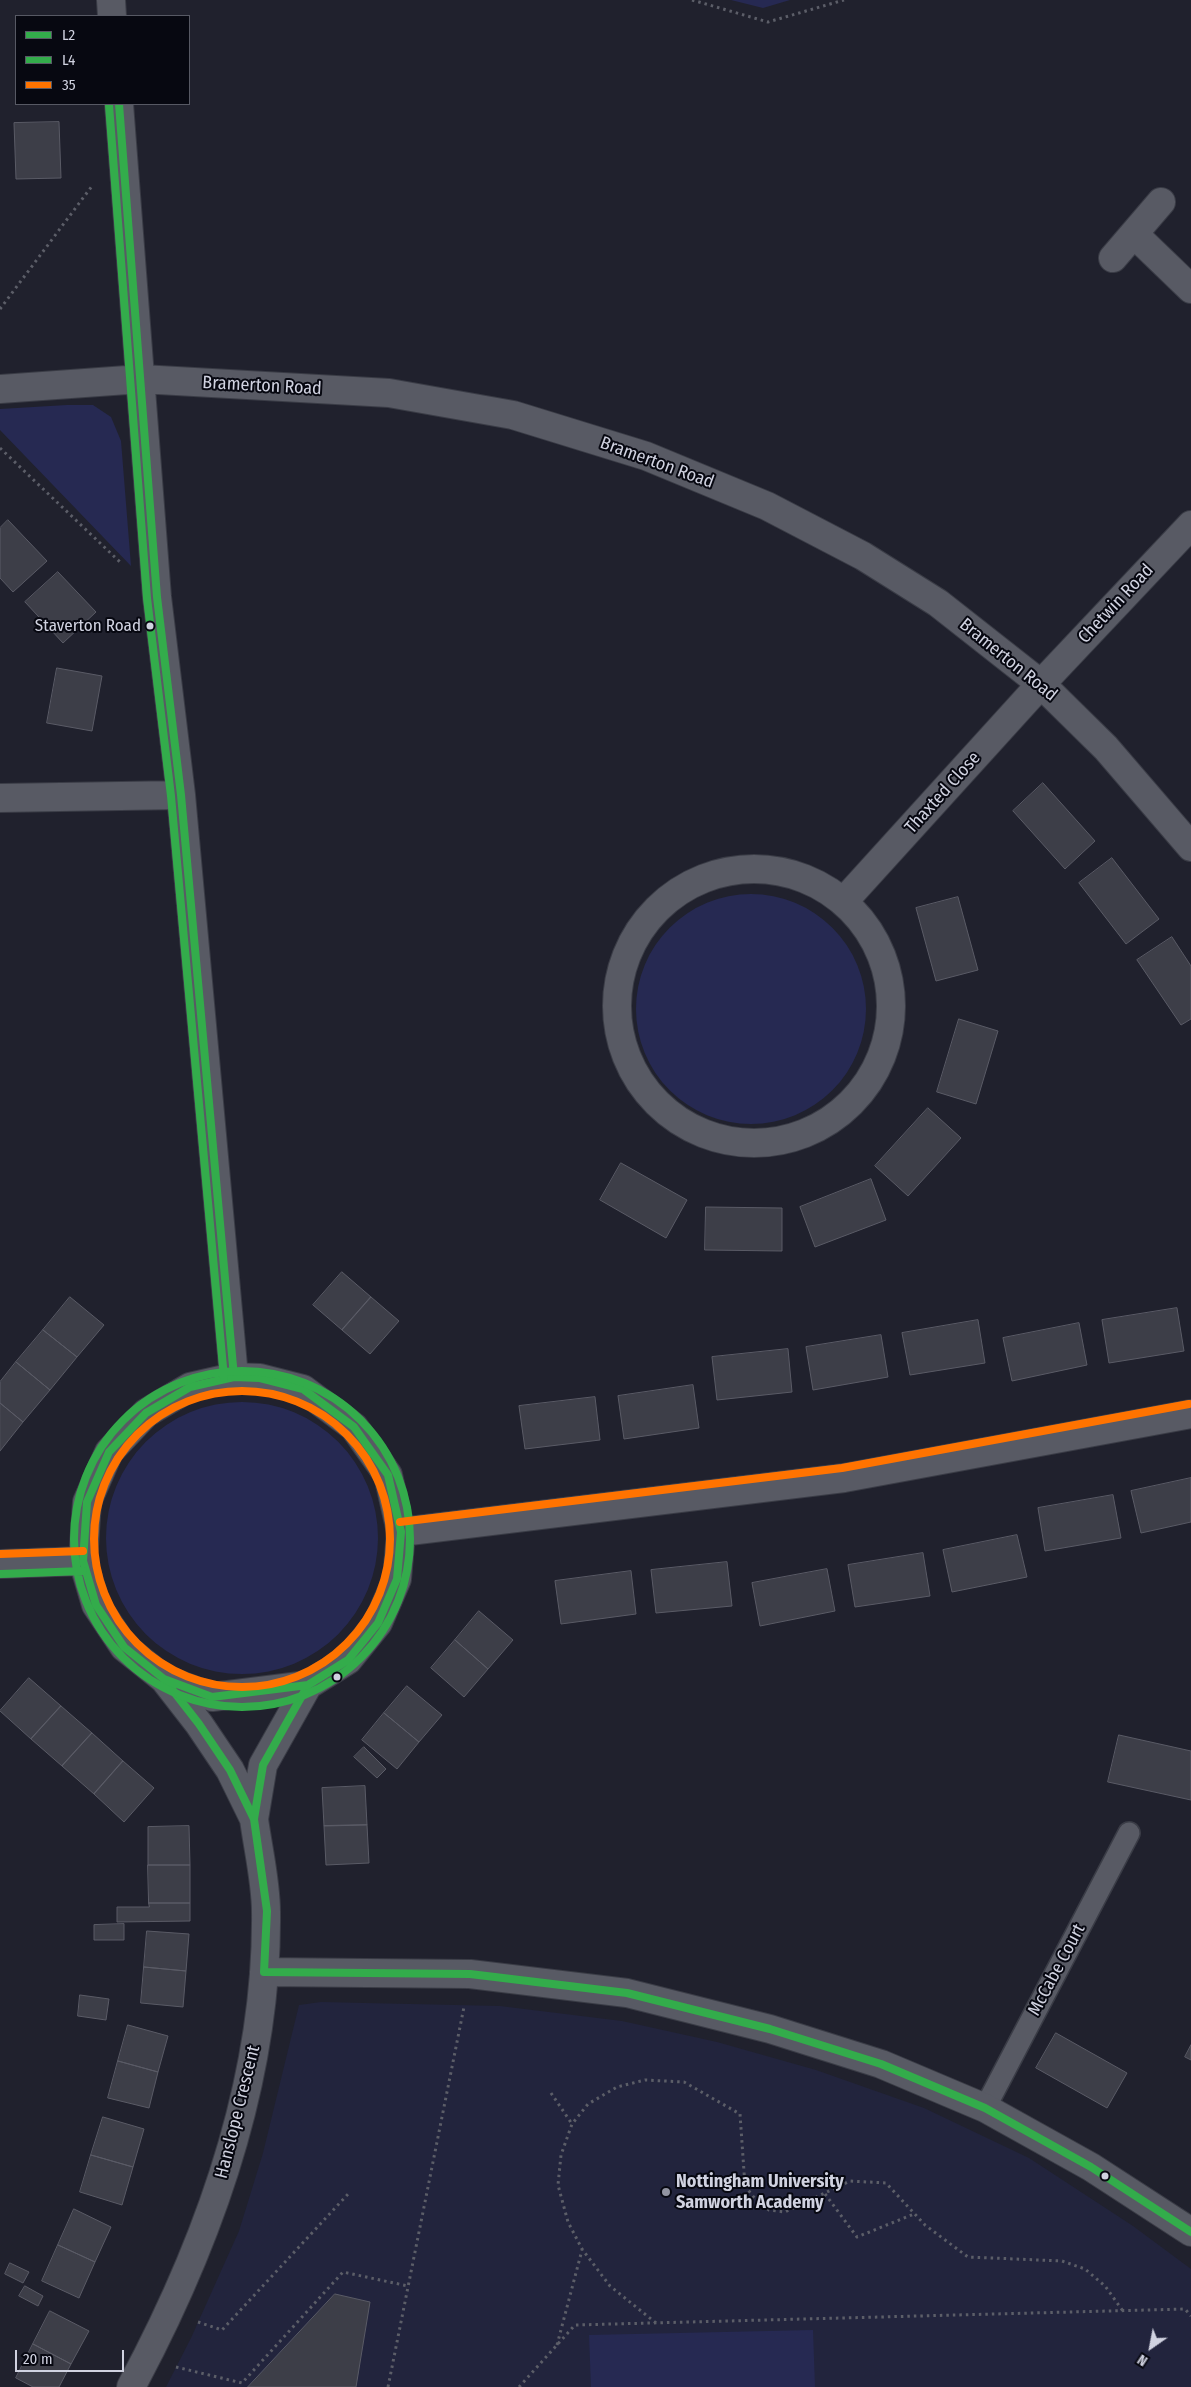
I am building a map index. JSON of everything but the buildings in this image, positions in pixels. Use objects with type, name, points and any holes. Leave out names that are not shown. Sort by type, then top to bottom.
[{"type":"street","points":[[111,0],[112,15]]},
{"type":"street","points":[[118,105],[157,598],[181,795],[234,1377]]},
{"type":"street","points":[[1113,258],[1161,202]]},
{"type":"street","points":[[1134,234],[1191,289]]},
{"type":"street","name":"Bramerton Road","points":[[0,389],[141,379],[389,393],[513,415],[646,456],[767,506],[863,556],[938,603],[1042,684],[1106,748],[1191,847]]},
{"type":"street","name":"Chetwin Road","points":[[1042,684],[1191,525]]},
{"type":"street","name":"Thaxted Close","points":[[844,901],[1042,684]]},
{"type":"street","points":[[0,798],[181,795]]},
{"type":"street","points":[[755,867],[802,876],[844,901],[875,938],[891,984],[890,1032],[872,1077],[841,1113],[799,1136],[742,1143],[695,1131],[656,1103],[628,1064],[616,1018],[620,970],[635,935],[666,899],[708,876],[755,867]]},
{"type":"street","points":[[234,1377],[260,1378],[303,1389],[354,1427],[388,1475],[401,1532],[397,1580],[378,1623],[348,1660],[308,1685],[212,1697],[164,1679],[124,1647],[96,1605],[83,1561],[87,1502],[109,1452],[146,1413],[190,1387],[234,1377]]},
{"type":"street","points":[[401,1532],[844,1478],[1191,1414]]},
{"type":"street","points":[[0,1564],[83,1561]]},
{"type":"street","name":"Hanslope Crescent","points":[[164,1679],[199,1724],[230,1770],[254,1819]]},
{"type":"street","name":"Hanslope Crescent","points":[[131,2387],[170,2313],[221,2184],[245,2100],[258,2030],[264,1972],[266,1911],[254,1819],[264,1764],[308,1685]]},
{"type":"street","points":[[264,1972],[470,1974],[627,1993],[770,2029],[881,2064],[985,2108],[1091,2167],[1191,2232]]},
{"type":"lane","name":"McCabe Court","points":[[985,2108],[1129,1833]]},
{"type":"path","points":[[692,0],[768,22],[844,0]]},
{"type":"path","points":[[0,309],[93,184]]},
{"type":"path","points":[[0,448],[122,564]]},
{"type":"path","points":[[388,2387],[470,1974]]},
{"type":"path","points":[[656,2323],[610,2286],[582,2249],[568,2222],[558,2185],[561,2155],[572,2124],[588,2104],[617,2088],[645,2080],[684,2082],[740,2114],[745,2186],[756,2200],[769,2210],[785,2212],[850,2181],[886,2183],[925,2225],[968,2257],[1062,2261],[1085,2269],[1105,2286],[1123,2311]]},
{"type":"path","points":[[551,2093],[572,2124]]},
{"type":"path","points":[[170,2313],[222,2330],[349,2193]]},
{"type":"path","points":[[825,2194],[857,2237],[914,2214]]},
{"type":"path","points":[[556,2346],[582,2249]]},
{"type":"path","points":[[146,2359],[242,2383],[343,2272],[408,2286]]},
{"type":"path","points":[[519,2387],[575,2325],[1185,2309],[1191,2316]]},
{"type":"shaded area","points":[[731,0],[790,0],[763,8]]},
{"type":"shaded area","points":[[93,405],[111,417],[121,441],[131,566],[0,430],[0,409]]},
{"type":"shaded area","points":[[751,894],[773,896],[795,903],[824,920],[840,936],[852,955],[861,976],[866,1009],[864,1031],[857,1053],[840,1082],[824,1098],[805,1110],[784,1119],[751,1124],[729,1122],[707,1115],[678,1098],[662,1082],[650,1063],[641,1042],[636,1009],[638,987],[645,965],[662,936],[678,920],[697,908],[718,899]]},
{"type":"shaded area","points":[[229,1402],[255,1402],[282,1407],[306,1418],[329,1433],[347,1451],[362,1474],[373,1498],[378,1525],[376,1565],[368,1590],[347,1625],[329,1643],[306,1658],[282,1669],[255,1674],[229,1674],[202,1669],[178,1658],[155,1643],[137,1625],[122,1602],[111,1578],[106,1551],[106,1525],[111,1498],[122,1474],[137,1451],[155,1433],[178,1418],[202,1407]]},
{"type":"shaded area","name":"Nottingham University Samworth Academy","points":[[321,2002],[500,2006],[622,2021],[717,2042],[816,2070],[924,2108],[1029,2158],[1133,2226],[1191,2269],[1191,2387],[166,2387],[191,2338],[239,2231],[263,2153],[299,2005]]},
{"type":"shaded area","points":[[813,2330],[815,2387],[591,2387],[589,2335]]},
{"type":"transit line","name":"L4","points":[[109,105],[147,598],[171,796],[224,1378]]},
{"type":"transit line","name":"L2","points":[[119,105],[157,597],[181,795],[234,1377]]},
{"type":"transit line","name":"L4","points":[[242,1371],[275,1374],[306,1384],[335,1399],[361,1420],[382,1446],[397,1475],[407,1506],[410,1539],[407,1572],[397,1603],[382,1632],[361,1658],[335,1679],[306,1694],[275,1704],[242,1707],[209,1704],[178,1694],[149,1679],[123,1658],[102,1632],[87,1603],[77,1572],[74,1539],[77,1506],[87,1475],[102,1446],[123,1420],[149,1399],[178,1384],[209,1374],[242,1371]]},
{"type":"transit line","name":"L2","points":[[164,1679],[124,1647],[96,1605],[83,1561],[87,1502],[109,1452],[146,1413],[190,1387],[234,1377],[260,1378],[303,1389],[354,1427],[388,1475],[401,1532],[397,1579],[378,1623],[348,1660],[308,1685]]},
{"type":"transit line","name":"35","points":[[242,1391],[271,1394],[299,1402],[336,1424],[347,1434],[373,1469],[379,1482],[387,1510],[390,1539],[387,1568],[379,1596],[357,1633],[347,1644],[312,1670],[299,1676],[271,1684],[242,1687],[213,1684],[185,1676],[148,1654],[137,1644],[111,1609],[105,1596],[97,1568],[94,1539],[97,1510],[105,1482],[127,1445],[137,1434],[172,1408],[185,1402],[213,1394],[242,1391]]},
{"type":"transit line","name":"35","points":[[400,1522],[842,1468],[1189,1404]]},
{"type":"transit line","name":"35","points":[[0,1554],[83,1551]]},
{"type":"transit line","name":"L4","points":[[0,1574],[83,1571]]},
{"type":"transit line","name":"L2","points":[[164,1679],[212,1697],[308,1685]]},
{"type":"transit line","name":"L2","points":[[164,1679],[199,1724],[230,1770],[254,1819],[263,1765],[308,1685]]},
{"type":"transit line","name":"L2","points":[[254,1819],[267,1911],[264,1972],[470,1974],[627,1993],[770,2029],[881,2064],[985,2108],[1091,2167],[1191,2232]]},
{"type":"place","name":"Staverton Road","points":[[150,626]]},
{"type":"place","name":"Nottingham University Samworth Academy","points":[[666,2192]]}]
